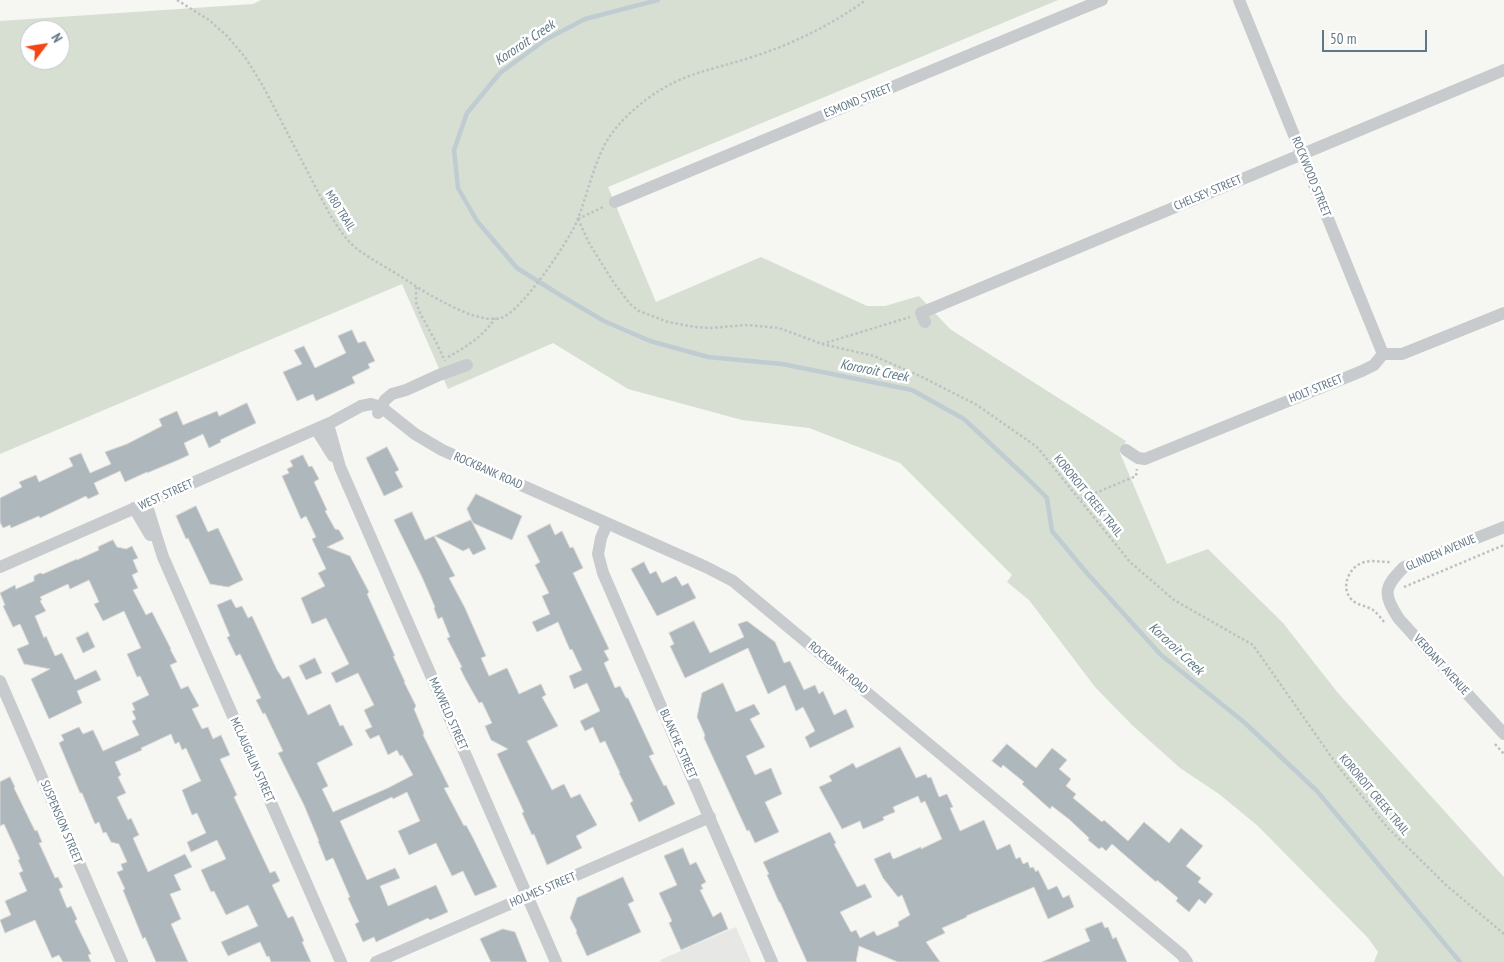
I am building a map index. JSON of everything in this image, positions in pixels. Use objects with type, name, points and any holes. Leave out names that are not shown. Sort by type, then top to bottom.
[{"type":"street","name":"ESMOND STREET","points":[[614,202],[1102,0]]},
{"type":"street","name":"ROCKWOOD STREET","points":[[1239,0],[1383,354]]},
{"type":"street","name":"CHELSEY STREET","points":[[923,318],[1301,155],[1504,70]]},
{"type":"street","points":[[1383,354],[1402,354],[1504,313]]},
{"type":"street","name":"HOLT STREET","points":[[1138,458],[1145,459],[1374,365],[1383,354]]},
{"type":"street","points":[[379,410],[385,400],[392,394],[467,365]]},
{"type":"street","name":"WEST STREET","points":[[0,567],[325,425],[379,410]]},
{"type":"street","name":"ROCKBANK ROAD","points":[[379,410],[384,417],[409,439],[427,448],[442,450],[706,567],[733,581],[1182,955],[1187,962]]},
{"type":"street","name":"MAXWELD STREET","points":[[325,425],[340,467],[556,962]]},
{"type":"street","points":[[1126,450],[1138,458]]},
{"type":"street","name":"MCLAUGHLIN STREET","points":[[140,506],[340,962]]},
{"type":"street","name":"BLANCHE STREET","points":[[607,524],[601,538],[598,554],[603,573],[772,962]]},
{"type":"street","name":"GLINDEN AVENUE","points":[[1387,590],[1392,579],[1404,567],[1504,527]]},
{"type":"street","name":"VERDANT AVENUE","points":[[1387,590],[1390,605],[1399,619],[1504,734]]},
{"type":"street","name":"SUSPENSION STREET","points":[[0,681],[122,962]]},
{"type":"street","name":"HOLMES STREET","points":[[376,962],[710,817]]},
{"type":"path","name":"M80 TRAIL","points":[[177,0],[210,20],[228,36],[245,57],[263,86],[329,213],[346,238],[356,248],[416,286],[467,313],[494,318]]},
{"type":"path","points":[[444,359],[471,343],[489,328],[494,318],[508,315],[528,294],[571,234],[605,145],[620,123],[647,99],[681,78],[750,58],[788,44],[839,18],[866,0]]},
{"type":"path","points":[[578,219],[614,202]]},
{"type":"path","name":"KOROROIT CREEK TRAIL","points":[[578,219],[589,243],[614,283],[630,304],[639,311],[668,322],[695,327],[710,328],[746,325],[779,328],[822,344],[874,356],[920,376],[977,405],[1037,447],[1130,562],[1174,600],[1252,645],[1337,765],[1387,827],[1446,885],[1504,934]]},
{"type":"path","points":[[416,286],[416,302],[420,313],[450,371]]},
{"type":"path","points":[[822,344],[923,318]]},
{"type":"path","points":[[1080,500],[1136,476],[1138,458]]},
{"type":"path","points":[[1401,588],[1504,545]]},
{"type":"path","points":[[1386,624],[1373,610],[1352,600],[1346,588],[1347,580],[1354,568],[1359,564],[1365,562],[1389,562],[1398,558]]},
{"type":"path","points":[[1491,740],[1504,754]]},
{"type":"shaded area","points":[[261,0],[1058,0],[608,187],[656,302],[761,257],[867,306],[885,306],[919,296],[950,329],[1126,441],[1120,453],[1167,564],[1208,549],[1283,623],[1338,693],[1504,877],[1504,962],[1374,962],[1378,952],[1368,938],[1258,826],[1219,794],[1180,768],[1132,725],[1095,687],[1029,600],[1007,582],[1012,575],[900,463],[809,428],[742,420],[628,389],[553,343],[448,389],[402,284],[0,454],[0,21],[253,4]]},
{"type":"shaded area","points":[[736,927],[751,962],[661,962],[660,960]]},
{"type":"building","points":[[352,330],[358,343],[365,341],[375,361],[368,364],[370,368],[352,377],[355,383],[316,401],[313,394],[297,401],[283,372],[302,364],[294,350],[304,346],[315,368],[346,353],[338,336]]},
{"type":"building","points":[[247,403],[256,423],[220,440],[221,442],[209,448],[203,434],[184,443],[189,455],[178,460],[125,482],[120,471],[94,483],[99,494],[88,499],[86,496],[40,518],[39,516],[11,528],[10,525],[3,528],[0,522],[0,498],[22,487],[19,482],[36,475],[39,482],[73,466],[69,458],[81,453],[90,473],[111,464],[105,452],[127,444],[162,426],[159,419],[177,411],[183,425],[217,411],[219,416]]},
{"type":"building","points":[[387,447],[399,470],[395,472],[403,487],[384,496],[366,458]]},
{"type":"building","points":[[303,455],[309,467],[312,466],[319,479],[314,482],[327,510],[325,511],[335,529],[339,530],[344,539],[327,547],[350,556],[369,592],[367,594],[416,706],[414,709],[424,733],[423,735],[449,787],[444,788],[464,826],[466,825],[473,838],[497,887],[475,896],[463,871],[452,876],[436,843],[409,855],[398,831],[420,821],[407,792],[393,799],[392,797],[340,821],[367,880],[395,868],[400,878],[380,886],[388,906],[436,885],[448,912],[430,920],[428,918],[376,942],[374,937],[363,942],[355,924],[359,922],[348,898],[350,897],[333,858],[326,861],[304,805],[278,753],[283,751],[265,713],[263,714],[256,700],[261,698],[240,654],[236,656],[227,637],[230,636],[217,605],[231,599],[236,608],[242,606],[248,618],[252,616],[277,670],[283,679],[289,676],[308,715],[330,704],[340,726],[343,725],[353,745],[317,763],[328,786],[322,789],[333,812],[413,775],[402,755],[400,756],[397,750],[388,755],[379,735],[370,739],[365,730],[372,727],[364,710],[374,705],[358,673],[336,683],[331,673],[349,664],[326,618],[312,624],[301,598],[325,586],[318,573],[326,569],[312,539],[316,537],[306,516],[301,519],[282,476],[289,473],[287,469],[293,466],[290,461]]},
{"type":"building","points":[[476,494],[522,516],[512,540],[473,523],[467,509]]},
{"type":"building","points":[[196,506],[208,532],[218,528],[243,580],[228,587],[210,584],[176,516]]},
{"type":"building","points":[[412,512],[425,540],[434,536],[455,576],[449,578],[465,608],[486,656],[481,658],[489,676],[507,668],[519,694],[541,684],[546,695],[542,697],[558,726],[527,741],[552,790],[564,784],[571,798],[580,794],[597,825],[576,836],[582,848],[547,865],[497,754],[508,749],[491,740],[485,726],[492,723],[482,702],[479,703],[460,668],[462,667],[447,638],[450,637],[442,617],[438,619],[422,577],[394,520]]},
{"type":"building","points":[[471,520],[486,549],[473,555],[469,548],[463,551],[435,536]]},
{"type":"building","points":[[550,524],[555,535],[562,531],[570,548],[573,547],[583,568],[573,573],[609,649],[604,651],[609,660],[604,663],[615,688],[620,686],[626,698],[628,698],[654,754],[649,756],[675,804],[639,822],[630,803],[633,801],[605,741],[600,743],[593,727],[585,731],[580,721],[600,711],[587,683],[574,689],[569,676],[582,670],[572,649],[570,650],[558,622],[537,632],[532,622],[550,614],[542,596],[549,593],[535,565],[540,562],[527,536]]},
{"type":"building","points":[[113,540],[117,547],[126,549],[132,546],[138,558],[133,560],[138,572],[132,575],[138,588],[133,590],[146,615],[152,612],[171,649],[177,662],[170,665],[181,689],[188,686],[199,706],[192,709],[202,729],[208,727],[213,739],[221,735],[230,755],[220,759],[237,795],[234,797],[270,873],[275,871],[280,881],[272,885],[288,918],[293,916],[311,962],[271,962],[260,942],[228,956],[221,942],[258,926],[248,905],[226,915],[214,891],[211,892],[201,870],[226,859],[217,840],[191,852],[187,842],[206,833],[197,813],[192,815],[182,790],[201,781],[186,748],[182,750],[179,742],[175,744],[171,734],[115,762],[121,775],[118,777],[126,793],[117,797],[128,820],[131,818],[139,835],[133,838],[148,872],[185,854],[192,867],[174,875],[181,890],[170,894],[181,919],[171,924],[188,962],[156,962],[145,937],[143,939],[117,872],[123,870],[121,864],[127,862],[119,844],[111,842],[106,832],[103,833],[99,822],[95,824],[59,743],[64,740],[61,735],[79,727],[83,734],[93,730],[103,751],[139,735],[132,721],[136,719],[132,711],[135,710],[132,703],[149,695],[140,676],[137,677],[127,654],[141,648],[124,611],[103,621],[94,604],[99,602],[89,580],[70,589],[68,584],[40,597],[42,600],[40,601],[46,611],[35,616],[44,638],[46,636],[55,656],[62,653],[75,680],[96,670],[101,680],[77,691],[82,703],[49,719],[31,679],[50,669],[24,664],[17,649],[29,644],[20,624],[13,627],[3,606],[5,605],[0,593],[15,585],[16,589],[34,581],[34,576],[99,550],[98,547]]},
{"type":"building","points":[[644,562],[650,574],[656,571],[662,583],[676,576],[682,586],[688,583],[696,598],[657,616],[631,569]]},
{"type":"building","points":[[694,621],[710,653],[744,637],[738,624],[747,621],[775,642],[784,663],[790,661],[804,690],[815,685],[819,694],[823,691],[834,715],[846,709],[854,727],[810,748],[805,737],[815,731],[803,707],[796,711],[785,685],[768,694],[748,648],[685,678],[670,646],[674,644],[669,633]]},
{"type":"building","points":[[88,632],[95,647],[83,653],[76,638]]},
{"type":"building","points":[[315,658],[322,673],[306,680],[299,666]]},
{"type":"building","points":[[723,683],[736,712],[754,704],[760,714],[750,719],[765,747],[746,756],[755,775],[771,768],[782,794],[765,802],[779,832],[755,843],[749,830],[747,831],[704,738],[705,735],[697,717],[702,693]]},
{"type":"building","points":[[1007,744],[1036,768],[1052,748],[1067,760],[1059,769],[1071,779],[1066,786],[1076,794],[1073,798],[1102,822],[1104,820],[1128,841],[1144,822],[1169,843],[1181,828],[1203,846],[1186,866],[1201,878],[1198,882],[1213,894],[1205,904],[1199,899],[1189,912],[1176,901],[1178,898],[1157,880],[1156,882],[1112,844],[1106,851],[1102,847],[1099,849],[1070,820],[1052,806],[1050,809],[1022,784],[1024,782],[1003,765],[1001,768],[992,761]]},
{"type":"building","points":[[900,747],[916,778],[926,774],[928,778],[931,777],[939,797],[947,794],[953,807],[950,808],[960,831],[984,820],[997,850],[1010,844],[1016,859],[1020,857],[1023,864],[1028,862],[1030,868],[1033,867],[1036,872],[1038,870],[1048,890],[1057,886],[1063,898],[1069,895],[1074,907],[1048,919],[1034,887],[942,928],[945,933],[926,942],[940,962],[898,962],[859,946],[856,962],[807,962],[767,875],[769,874],[763,862],[830,832],[836,843],[834,844],[857,887],[865,884],[872,897],[840,912],[851,932],[856,930],[860,938],[874,931],[877,936],[899,926],[898,922],[910,915],[902,895],[898,897],[883,878],[874,859],[890,852],[893,859],[942,839],[925,801],[921,803],[918,796],[893,807],[895,812],[883,817],[884,820],[863,829],[860,821],[842,829],[819,787],[832,781],[829,776],[853,763],[856,768]]},
{"type":"building","points":[[10,777],[35,831],[37,830],[42,842],[39,843],[55,878],[58,877],[63,887],[59,889],[67,908],[71,906],[77,919],[75,921],[91,954],[88,955],[91,962],[63,962],[59,955],[52,958],[35,920],[5,933],[0,920],[11,915],[5,901],[27,891],[19,873],[23,871],[18,860],[20,859],[4,824],[0,826],[0,782]]},
{"type":"building","points":[[683,848],[690,865],[696,862],[706,882],[701,885],[703,889],[700,890],[713,917],[721,912],[728,929],[681,950],[669,923],[672,921],[659,893],[677,885],[664,856]]},
{"type":"building","points":[[623,877],[634,901],[628,904],[641,932],[587,956],[570,918],[577,898]]},
{"type":"building","points":[[1102,922],[1105,928],[1108,927],[1113,939],[1116,937],[1127,962],[1042,962],[1090,941],[1085,929]]},
{"type":"building","points":[[503,929],[515,932],[527,962],[491,962],[480,939]]},
{"type":"waterway","name":"Kororoit Creek","points":[[658,0],[585,19],[545,40],[500,73],[467,113],[454,150],[458,188],[477,221],[517,268],[604,321],[650,341],[708,357],[782,364],[912,390],[964,419],[1047,498],[1052,531],[1086,572],[1161,655],[1245,723],[1317,791],[1460,962]]}]
